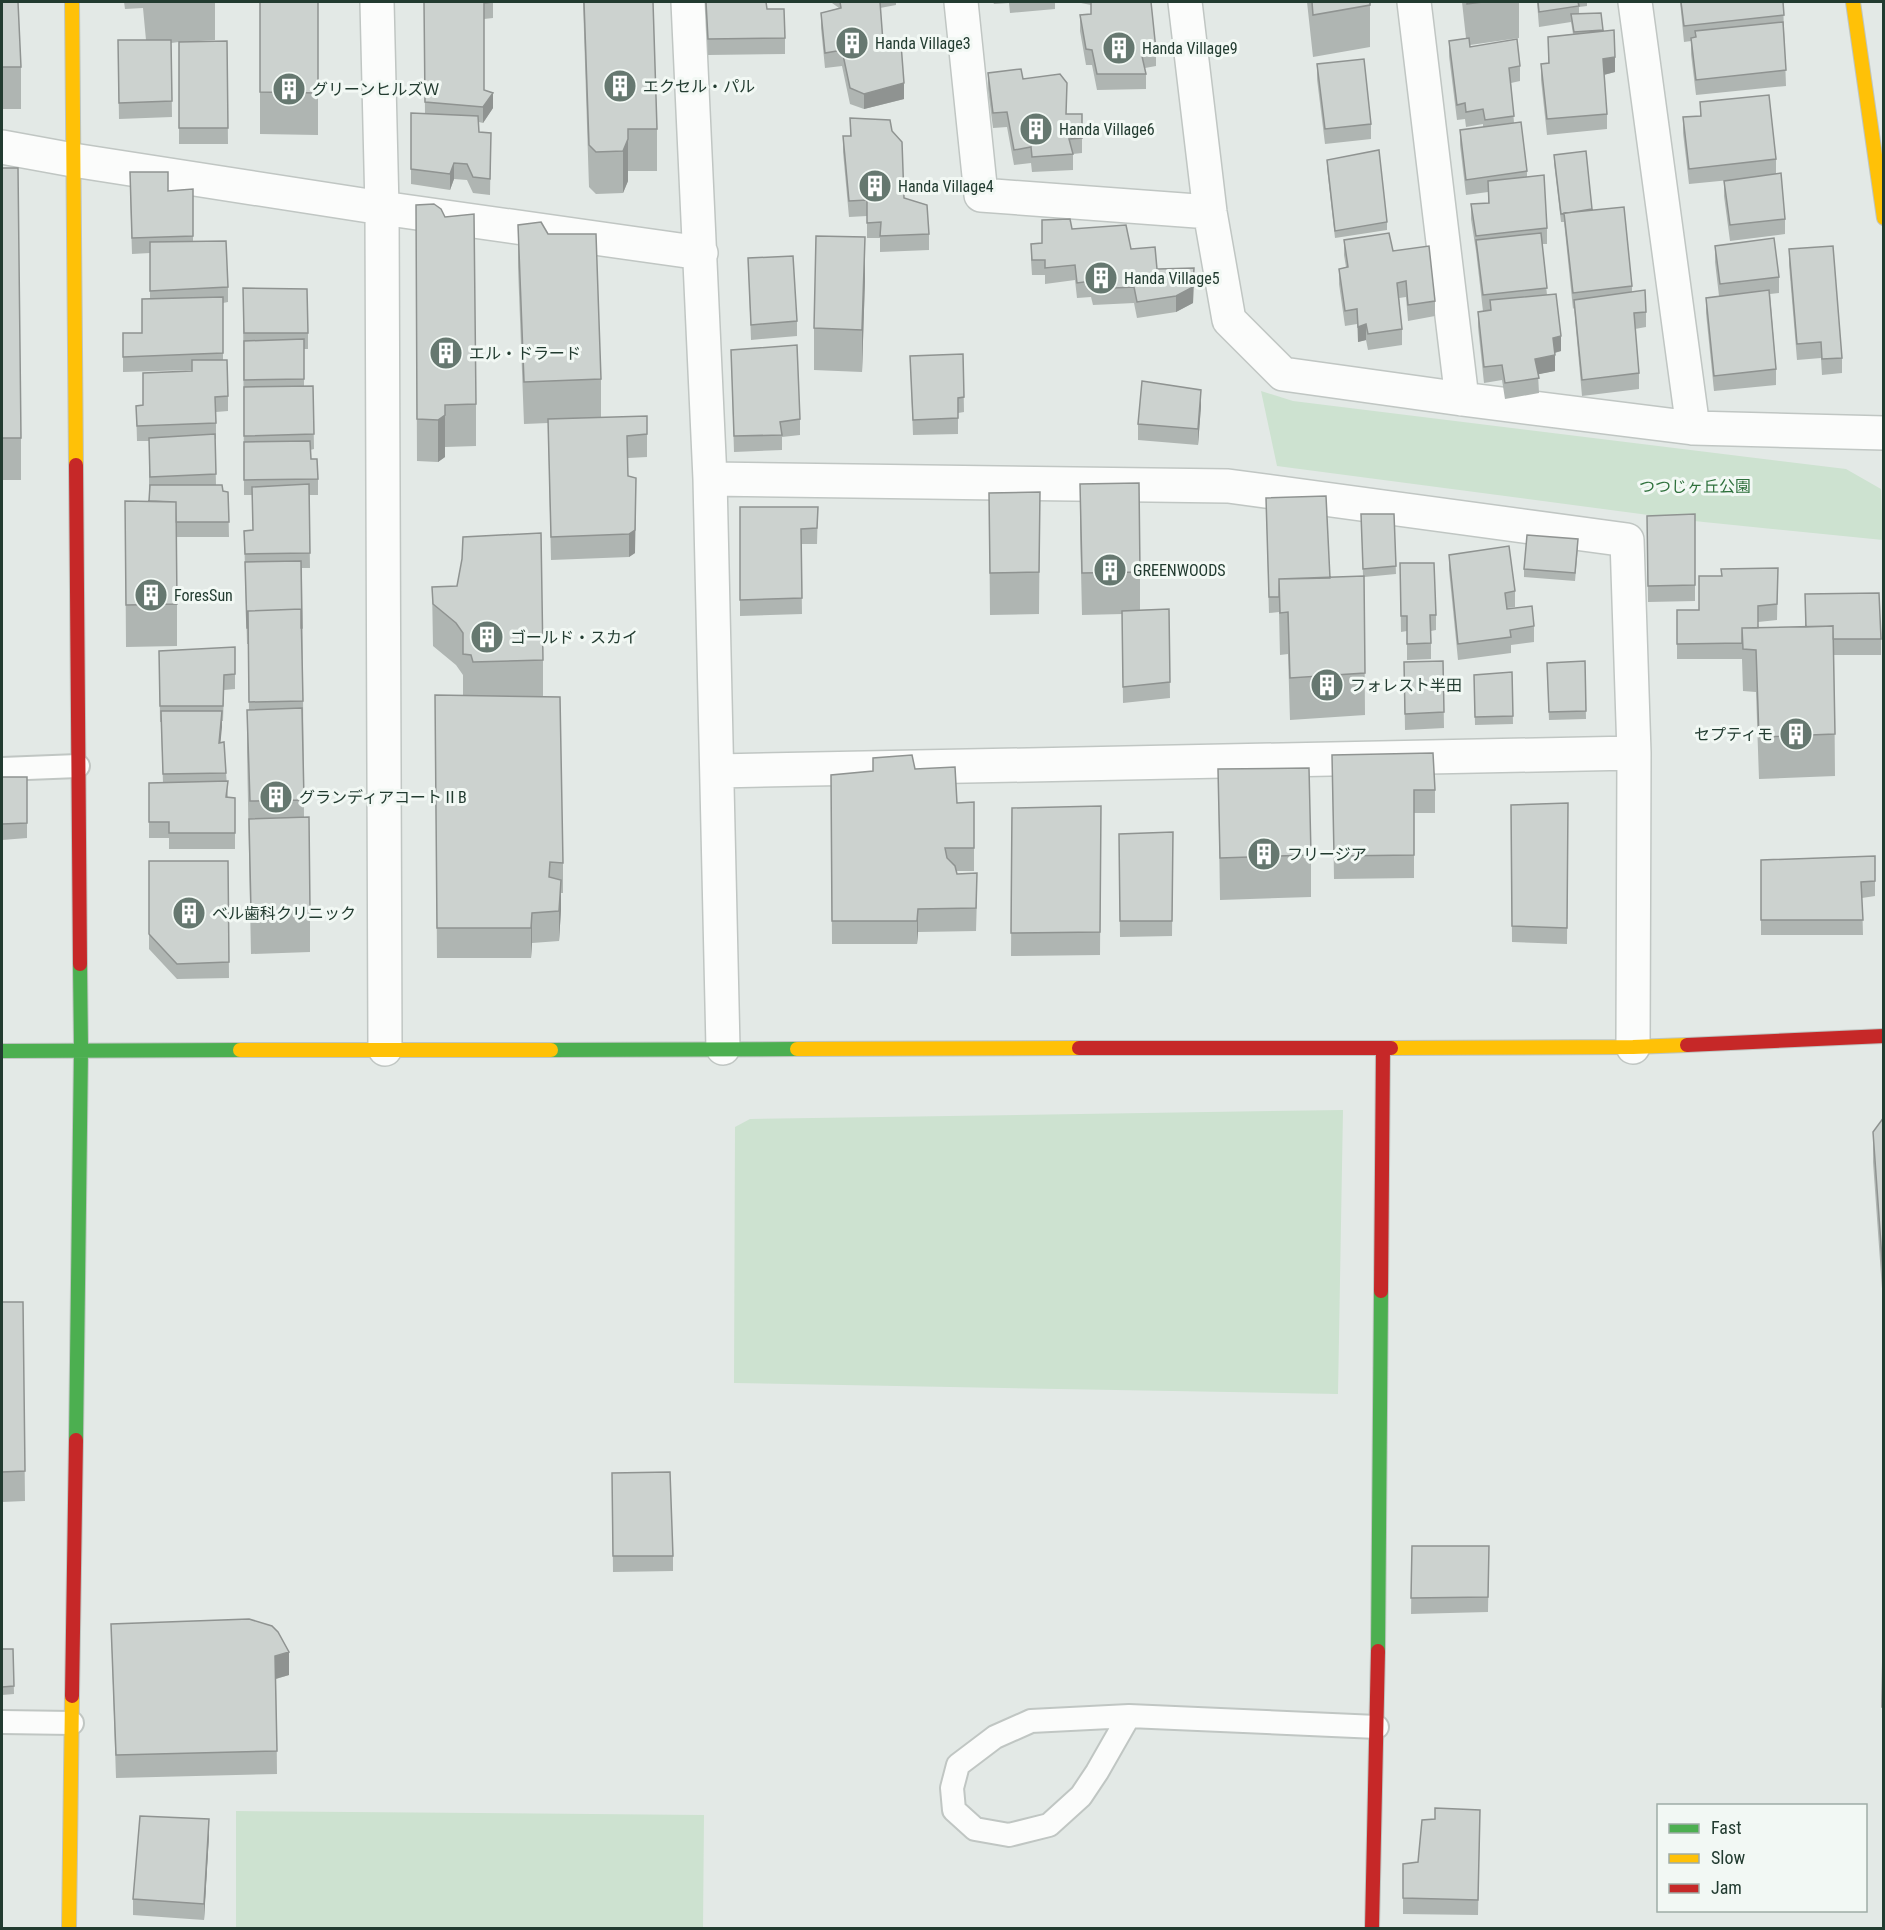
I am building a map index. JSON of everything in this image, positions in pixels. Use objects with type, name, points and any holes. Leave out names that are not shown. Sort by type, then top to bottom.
[{"type":"street","points":[[69,1929],[81,1050],[72,2]]},
{"type":"street","points":[[377,2],[382,207],[385,1049]]},
{"type":"street","points":[[688,2],[710,479],[723,1048]]},
{"type":"street","points":[[961,2],[981,195],[1210,212]]},
{"type":"street","points":[[1185,2],[1210,212],[1229,320],[1283,374],[1693,428],[1884,434]]},
{"type":"street","points":[[1414,2],[1462,399]]},
{"type":"street","points":[[1635,2],[1693,428]]},
{"type":"street","points":[[1853,2],[1884,218]]},
{"type":"street","points":[[2,147],[382,207],[701,253]]},
{"type":"street","points":[[710,479],[1228,486],[1627,540],[1634,753],[1633,1047]]},
{"type":"street","points":[[717,771],[1634,753]]},
{"type":"street","points":[[2,1051],[1633,1047],[1884,1036]]},
{"type":"street","points":[[1372,1929],[1377,1727],[1383,1048]]},
{"type":"lane","points":[[2,769],[78,766]]},
{"type":"lane","points":[[1129,1716],[1081,1796],[1048,1825],[1009,1835],[975,1829],[954,1810],[952,1788],[958,1765],[995,1737],[1031,1720],[1129,1716],[1377,1727]]},
{"type":"lane","points":[[2,1722],[72,1723]]},
{"type":"green space","name":"つつじヶ丘公園","points":[[1261,391],[1293,401],[1846,469],[1881,489],[1883,540],[1694,521],[1277,466]]},
{"type":"green space","points":[[1343,1110],[1338,1394],[734,1383],[735,1127],[750,1119]]},
{"type":"green space","points":[[236,1811],[704,1815],[703,1928],[236,1928]]},
{"type":"building","points":[[2,2],[18,2],[21,67],[2,67]]},
{"type":"building","points":[[260,2],[318,2],[318,93],[260,92]]},
{"type":"building","points":[[424,2],[493,2],[484,3],[484,90],[493,93],[483,107],[425,102]]},
{"type":"building","name":"エクセル・パル","points":[[584,2],[653,2],[657,129],[628,129],[628,139],[623,151],[596,152],[589,145]]},
{"type":"building","points":[[706,2],[766,2],[767,9],[784,9],[785,38],[708,39]]},
{"type":"building","name":"Handa Village3","points":[[840,2],[880,2],[883,42],[901,44],[904,83],[864,94],[850,88],[842,50],[825,53],[821,13],[841,8]]},
{"type":"building","name":"Handa Village9","points":[[1091,2],[1151,2],[1156,50],[1141,52],[1146,74],[1097,74],[1092,50],[1086,49],[1080,15],[1091,14]]},
{"type":"building","points":[[1312,2],[1370,2],[1370,5],[1313,15]]},
{"type":"building","points":[[1538,2],[1578,2],[1579,6],[1539,12]]},
{"type":"building","points":[[1681,2],[1783,2],[1784,15],[1684,26]]},
{"type":"building","points":[[1601,13],[1603,30],[1574,32],[1571,14]]},
{"type":"building","points":[[1783,22],[1786,70],[1696,80],[1691,38],[1696,37],[1695,31]]},
{"type":"building","points":[[1614,30],[1615,57],[1603,59],[1607,114],[1547,119],[1541,64],[1549,63],[1548,37]]},
{"type":"building","points":[[1469,38],[1470,47],[1517,39],[1520,66],[1509,68],[1514,116],[1485,120],[1483,109],[1466,112],[1465,103],[1457,105],[1449,41]]},
{"type":"building","points":[[118,40],[171,40],[172,101],[119,103]]},
{"type":"building","points":[[227,41],[228,128],[179,128],[179,42]]},
{"type":"building","points":[[1364,59],[1371,124],[1325,129],[1317,64]]},
{"type":"building","name":"Handa Village6","points":[[1021,69],[1023,79],[1060,74],[1067,83],[1066,114],[1082,114],[1082,138],[1069,139],[1073,154],[1032,157],[1031,147],[1014,150],[1007,112],[993,113],[988,73]]},
{"type":"building","points":[[1769,95],[1776,159],[1689,169],[1683,117],[1701,116],[1700,102]]},
{"type":"building","points":[[411,113],[478,116],[479,132],[491,133],[490,179],[473,177],[467,164],[454,163],[450,174],[411,169]]},
{"type":"building","name":"Handa Village4","points":[[850,118],[890,120],[892,131],[902,142],[904,198],[927,205],[929,234],[880,236],[881,222],[867,223],[867,200],[849,201],[843,136],[851,136]]},
{"type":"building","points":[[1521,122],[1527,171],[1466,180],[1460,130]]},
{"type":"building","points":[[1379,150],[1387,222],[1335,231],[1327,160]]},
{"type":"building","points":[[1586,151],[1592,209],[1561,214],[1554,155]]},
{"type":"building","points":[[2,168],[18,168],[21,438],[2,438]]},
{"type":"building","points":[[130,172],[168,172],[168,191],[193,189],[193,236],[132,238]]},
{"type":"building","points":[[1781,173],[1785,219],[1730,225],[1724,181]]},
{"type":"building","points":[[1544,175],[1547,228],[1476,236],[1471,204],[1489,203],[1488,181]]},
{"type":"building","name":"エル・ドラード","points":[[434,204],[441,209],[445,217],[474,214],[476,404],[445,405],[445,415],[438,420],[417,419],[416,205]]},
{"type":"building","points":[[1624,207],[1632,286],[1573,293],[1564,213]]},
{"type":"building","name":"Handa Village5","points":[[1070,219],[1072,229],[1126,225],[1131,249],[1155,247],[1157,269],[1194,268],[1193,287],[1176,296],[1137,302],[1134,287],[1093,289],[1091,281],[1077,283],[1075,265],[1045,268],[1045,260],[1032,260],[1031,244],[1042,243],[1042,220]]},
{"type":"building","points":[[541,222],[548,234],[596,234],[601,379],[524,382],[518,225]]},
{"type":"building","points":[[1389,233],[1393,251],[1429,246],[1435,301],[1408,305],[1406,281],[1397,283],[1402,329],[1368,334],[1366,324],[1358,327],[1357,309],[1345,311],[1339,269],[1348,267],[1344,240]]},
{"type":"building","points":[[1541,233],[1547,288],[1483,295],[1476,240]]},
{"type":"building","points":[[816,236],[865,237],[862,330],[814,328]]},
{"type":"building","points":[[1774,238],[1779,277],[1720,284],[1715,246]]},
{"type":"building","points":[[226,241],[228,287],[150,291],[150,242]]},
{"type":"building","points":[[1833,246],[1842,358],[1822,359],[1821,342],[1797,344],[1789,249]]},
{"type":"building","points":[[793,256],[797,321],[751,325],[748,258]]},
{"type":"building","points":[[243,288],[307,289],[308,333],[244,333]]},
{"type":"building","points":[[1645,290],[1646,312],[1634,313],[1639,373],[1582,380],[1574,300]]},
{"type":"building","points":[[1769,290],[1776,369],[1714,376],[1706,298]]},
{"type":"building","points":[[1556,294],[1561,336],[1553,338],[1555,355],[1535,359],[1539,378],[1505,383],[1502,365],[1484,367],[1478,312],[1491,310],[1490,300]]},
{"type":"building","points":[[223,297],[223,353],[123,357],[123,333],[142,333],[142,299]]},
{"type":"building","points":[[304,339],[304,379],[244,380],[244,341]]},
{"type":"building","points":[[797,345],[800,419],[780,422],[782,435],[734,436],[731,350]]},
{"type":"building","points":[[963,354],[964,397],[958,398],[958,418],[913,420],[910,356]]},
{"type":"building","points":[[192,360],[227,360],[228,396],[215,397],[216,423],[137,426],[136,406],[143,405],[143,373],[192,371]]},
{"type":"building","points":[[1142,381],[1201,390],[1198,429],[1138,424]]},
{"type":"building","points":[[313,386],[314,434],[244,436],[244,387]]},
{"type":"building","points":[[647,416],[647,434],[627,436],[628,476],[636,478],[635,530],[629,534],[551,537],[548,419]]},
{"type":"building","points":[[215,434],[216,474],[150,477],[149,438]]},
{"type":"building","points":[[310,441],[311,459],[317,459],[318,479],[244,480],[244,442]]},
{"type":"building","points":[[1139,483],[1140,572],[1082,573],[1080,484]]},
{"type":"building","points":[[309,484],[310,553],[245,554],[244,531],[253,530],[252,487]]},
{"type":"building","points":[[150,485],[222,485],[223,491],[228,492],[229,522],[176,522],[176,502],[149,501]]},
{"type":"building","points":[[1040,492],[1039,572],[990,573],[989,493]]},
{"type":"building","points":[[1326,496],[1330,578],[1279,579],[1279,597],[1269,597],[1266,498]]},
{"type":"building","points":[[125,501],[176,502],[177,604],[126,605]]},
{"type":"building","points":[[740,507],[818,507],[817,528],[801,529],[802,598],[740,600]]},
{"type":"building","points":[[1361,514],[1394,514],[1396,566],[1363,569]]},
{"type":"building","points":[[1695,514],[1695,585],[1648,586],[1647,516]]},
{"type":"building","name":"ゴールド・スカイ","points":[[541,533],[543,660],[473,662],[471,655],[463,654],[463,633],[456,623],[433,604],[432,587],[457,586],[463,537]]},
{"type":"building","points":[[1527,535],[1578,539],[1575,573],[1524,569]]},
{"type":"building","points":[[1509,546],[1515,591],[1505,593],[1507,609],[1532,606],[1534,626],[1510,630],[1511,637],[1458,644],[1449,555]]},
{"type":"building","points":[[301,561],[302,628],[301,609],[248,611],[247,628],[245,562]]},
{"type":"building","points":[[1400,563],[1434,563],[1436,615],[1430,615],[1431,643],[1407,644],[1407,616],[1401,616]]},
{"type":"building","points":[[1778,568],[1777,604],[1758,606],[1758,628],[1742,628],[1742,643],[1677,644],[1677,610],[1699,610],[1699,576],[1722,576],[1721,569]]},
{"type":"building","points":[[1364,576],[1365,673],[1290,678],[1288,612],[1280,613],[1279,579]]},
{"type":"building","points":[[1879,593],[1881,639],[1833,639],[1833,626],[1806,627],[1805,594]]},
{"type":"building","points":[[301,609],[303,701],[249,702],[248,611]]},
{"type":"building","points":[[1169,609],[1170,682],[1123,687],[1122,611]]},
{"type":"building","points":[[1833,626],[1835,734],[1759,737],[1756,650],[1743,649],[1742,628]]},
{"type":"building","points":[[235,647],[235,674],[224,675],[223,706],[160,706],[159,651]]},
{"type":"building","points":[[1443,661],[1444,712],[1405,714],[1404,662]]},
{"type":"building","points":[[1585,661],[1586,711],[1549,712],[1547,663]]},
{"type":"building","points":[[1512,672],[1513,716],[1475,717],[1474,675]]},
{"type":"building","points":[[435,695],[560,697],[563,863],[550,862],[549,877],[561,880],[559,911],[532,913],[531,928],[437,928]]},
{"type":"building","points":[[302,708],[304,800],[250,801],[247,710]]},
{"type":"building","points":[[161,711],[222,711],[219,743],[224,742],[226,773],[163,774]]},
{"type":"building","points":[[1433,753],[1435,790],[1414,790],[1414,855],[1334,856],[1332,755]]},
{"type":"building","points":[[912,755],[915,769],[955,767],[957,803],[974,802],[974,848],[945,848],[947,858],[955,866],[957,874],[977,873],[976,908],[918,909],[917,921],[832,921],[831,775],[873,771],[873,758]]},
{"type":"building","points":[[1309,768],[1311,855],[1220,858],[1218,769]]},
{"type":"building","points":[[2,777],[27,777],[27,823],[2,824]]},
{"type":"building","points":[[228,781],[226,797],[235,798],[235,833],[169,833],[169,822],[149,822],[149,783]]},
{"type":"building","points":[[1568,803],[1567,928],[1512,926],[1511,805]]},
{"type":"building","points":[[1101,806],[1100,932],[1011,933],[1012,808]]},
{"type":"building","points":[[309,817],[310,910],[251,912],[249,819]]},
{"type":"building","points":[[1173,832],[1172,921],[1120,921],[1119,834]]},
{"type":"building","points":[[1875,856],[1875,881],[1861,882],[1863,920],[1761,920],[1761,860]]},
{"type":"building","name":"ベル歯科クリニック","points":[[149,861],[228,861],[229,962],[177,964],[149,934]]},
{"type":"building","points":[[1884,1117],[1884,1287],[1873,1132]]},
{"type":"building","points":[[2,1302],[23,1302],[25,1471],[2,1472]]},
{"type":"building","points":[[670,1472],[673,1556],[613,1556],[612,1473]]},
{"type":"building","points":[[1412,1546],[1489,1546],[1488,1597],[1411,1598]]},
{"type":"building","points":[[249,1619],[272,1626],[289,1652],[275,1656],[277,1751],[116,1755],[111,1624]]},
{"type":"building","points":[[1883,1647],[1884,1707],[1882,1707]]},
{"type":"building","points":[[2,1649],[13,1649],[14,1686],[2,1687]]},
{"type":"building","points":[[1435,1808],[1480,1810],[1478,1900],[1403,1898],[1403,1864],[1418,1862],[1422,1820],[1435,1819]]},
{"type":"building","points":[[140,1816],[209,1819],[204,1904],[133,1899]]},
{"type":"traffic: fast","points":[[76,1440],[80,964]]},
{"type":"traffic: fast","points":[[551,1050],[797,1049]]},
{"type":"traffic: fast","points":[[2,1051],[240,1050]]},
{"type":"traffic: fast","points":[[1378,1651],[1381,1291]]},
{"type":"traffic: slow","points":[[72,2],[76,465]]},
{"type":"traffic: slow","points":[[1853,2],[1884,218]]},
{"type":"traffic: slow","points":[[1391,1048],[1687,1045]]},
{"type":"traffic: slow","points":[[797,1049],[1079,1048]]},
{"type":"traffic: slow","points":[[240,1050],[551,1050]]},
{"type":"traffic: slow","points":[[69,1928],[72,1696]]},
{"type":"traffic: jam","points":[[76,465],[80,964]]},
{"type":"traffic: jam","points":[[1687,1045],[1884,1036]]},
{"type":"traffic: jam","points":[[1079,1048],[1391,1048]]},
{"type":"traffic: jam","points":[[1381,1291],[1383,1048]]},
{"type":"traffic: jam","points":[[72,1696],[76,1440]]},
{"type":"traffic: jam","points":[[1372,1928],[1378,1651]]},
{"type":"place","name":"Handa Village3","points":[[852,43]]},
{"type":"place","name":"Handa Village9","points":[[1119,48]]},
{"type":"place","name":"エクセル・パル","points":[[620,86]]},
{"type":"place","name":"グリーンヒルズＷ","points":[[289,89]]},
{"type":"place","name":"Handa Village6","points":[[1036,129]]},
{"type":"place","name":"Handa Village4","points":[[875,186]]},
{"type":"place","name":"Handa Village5","points":[[1101,278]]},
{"type":"place","name":"エル・ドラード","points":[[446,353]]},
{"type":"place","name":"GREENWOODS","points":[[1110,570]]},
{"type":"place","name":"ForesSun","points":[[151,595]]},
{"type":"place","name":"ゴールド・スカイ","points":[[487,637]]},
{"type":"place","name":"フォレスト半田","points":[[1327,685]]},
{"type":"place","name":"セプティモ","points":[[1796,734]]},
{"type":"place","name":"グランディアコートⅡB","points":[[276,797]]},
{"type":"place","name":"フリージア","points":[[1264,854]]},
{"type":"place","name":"ベル歯科クリニック","points":[[189,913]]}]
